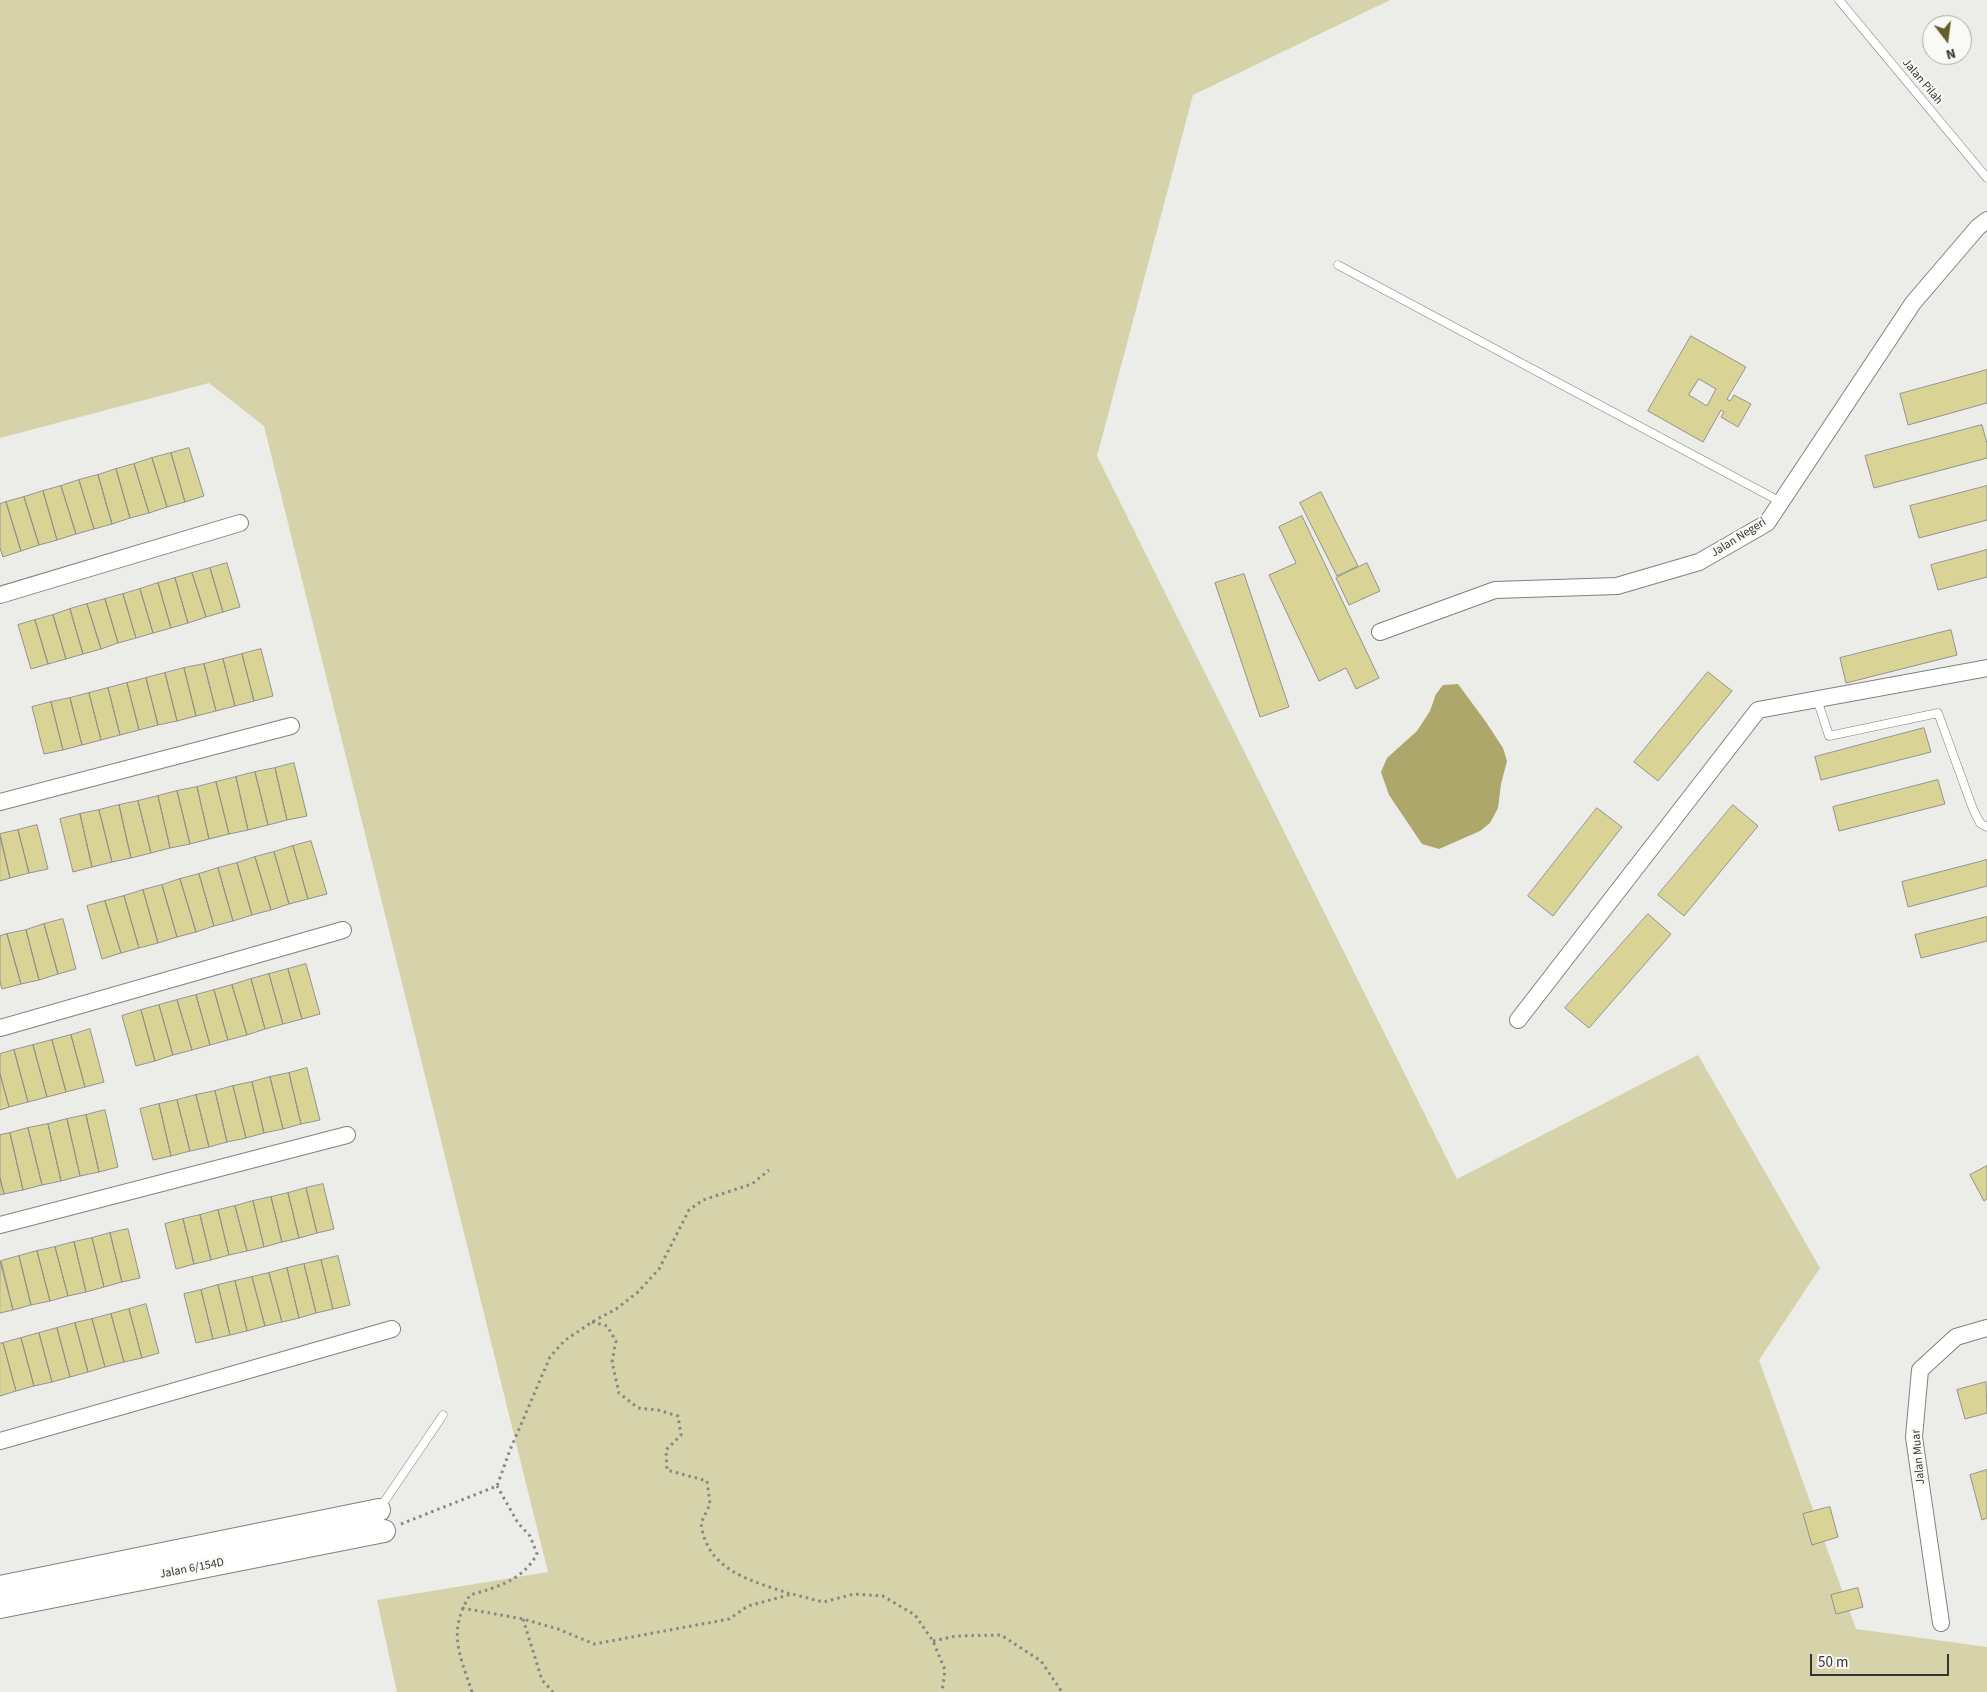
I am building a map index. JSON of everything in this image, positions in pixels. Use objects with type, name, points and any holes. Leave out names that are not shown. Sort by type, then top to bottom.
[{"type":"street","name":"Jalan Negeri","points":[[1380,632],[1495,590],[1617,586],[1699,562],[1767,522],[1913,303],[1978,227],[1987,220]]},
{"type":"street","points":[[0,595],[240,523]]},
{"type":"street","points":[[1518,1020],[1758,710],[1987,668]]},
{"type":"street","points":[[0,802],[291,726]]},
{"type":"street","points":[[0,1028],[343,930]]},
{"type":"street","points":[[0,1225],[347,1135]]},
{"type":"street","name":"Jalan Muar","points":[[1941,1623],[1914,1437],[1920,1370],[1956,1337],[1987,1328]]},
{"type":"street","points":[[0,1441],[392,1329]]},
{"type":"street","name":"Jalan 6/154D","points":[[1,1597],[382,1521]]},
{"type":"lane","name":"Jalan Pilah","points":[[1839,0],[1987,178]]},
{"type":"lane","points":[[1338,265],[1781,502]]},
{"type":"lane","points":[[1817,699],[1829,736],[1938,713],[1973,809],[1980,823],[1987,827]]},
{"type":"lane","points":[[382,1521],[443,1415]]},
{"type":"path","points":[[472,1692],[456,1641],[462,1608],[470,1595],[502,1586],[530,1567],[537,1554],[530,1536],[518,1523],[497,1486],[510,1450],[550,1357],[564,1341],[592,1322],[616,1309],[638,1292],[659,1269],[689,1210],[704,1200],[752,1184],[769,1170]]},
{"type":"path","points":[[592,1322],[607,1326],[616,1341],[612,1362],[619,1393],[638,1408],[658,1410],[678,1416],[681,1435],[666,1450],[667,1470],[707,1481],[710,1504],[701,1523],[706,1543],[724,1567],[746,1579],[823,1602],[854,1594],[883,1596],[915,1615],[934,1641],[945,1670],[942,1692]]},
{"type":"path","points":[[382,1521],[497,1486]]},
{"type":"path","points":[[462,1608],[523,1619],[558,1629],[594,1644],[729,1619],[748,1606],[792,1594]]},
{"type":"path","points":[[523,1619],[542,1680],[553,1692]]},
{"type":"path","points":[[934,1641],[956,1636],[1001,1635],[1041,1661],[1062,1692]]},
{"type":"shaded area","points":[[0,0],[1390,0],[1193,95],[1097,456],[1457,1179],[1698,1055],[1820,1268],[1759,1360],[1856,1629],[1987,1647],[1987,1692],[397,1692],[377,1600],[548,1572],[264,426],[209,383],[0,438]]},
{"type":"shaded area","points":[[1458,684],[1503,748],[1507,761],[1501,784],[1498,808],[1490,823],[1480,831],[1439,849],[1422,844],[1389,795],[1381,772],[1387,758],[1417,731],[1430,711],[1436,694],[1443,685]]},
{"type":"building","points":[[1691,336],[1746,367],[1727,399],[1730,401],[1734,395],[1751,404],[1738,427],[1721,417],[1724,412],[1721,410],[1703,442],[1648,411]],"holes":[[[1699,379],[1716,389],[1707,406],[1689,395]]]},
{"type":"building","points":[[1987,370],[1987,403],[1908,425],[1900,394]]},
{"type":"building","points":[[1982,425],[1987,443],[1987,458],[1874,488],[1865,456]]},
{"type":"building","points":[[189,448],[204,496],[185,502],[171,453]]},
{"type":"building","points":[[171,453],[185,502],[167,507],[152,458]]},
{"type":"building","points":[[152,458],[167,507],[149,513],[134,464]]},
{"type":"building","points":[[134,464],[149,513],[130,518],[116,469]]},
{"type":"building","points":[[116,469],[130,518],[112,524],[98,475]]},
{"type":"building","points":[[98,475],[112,524],[94,529],[79,480]]},
{"type":"building","points":[[79,480],[94,529],[76,534],[61,486]]},
{"type":"building","points":[[61,486],[76,534],[57,540],[43,491]]},
{"type":"building","points":[[1987,486],[1987,520],[1919,538],[1910,506]]},
{"type":"building","points":[[43,491],[57,540],[39,545],[24,497]]},
{"type":"building","points":[[1321,492],[1358,566],[1337,576],[1300,503]]},
{"type":"building","points":[[24,497],[39,545],[21,551],[6,502]]},
{"type":"building","points":[[6,502],[21,551],[3,557],[0,548],[0,504]]},
{"type":"building","points":[[1302,516],[1379,678],[1356,689],[1346,668],[1319,681],[1269,575],[1296,563],[1279,527]]},
{"type":"building","points":[[1987,550],[1987,577],[1938,590],[1931,565]]},
{"type":"building","points":[[227,563],[240,607],[223,612],[210,568]]},
{"type":"building","points":[[1367,563],[1380,591],[1349,605],[1336,578]]},
{"type":"building","points":[[210,568],[223,612],[206,617],[192,573]]},
{"type":"building","points":[[192,573],[206,617],[188,623],[175,578]]},
{"type":"building","points":[[1244,574],[1289,707],[1260,717],[1215,583]]},
{"type":"building","points":[[175,578],[188,623],[171,628],[158,583]]},
{"type":"building","points":[[158,583],[171,628],[153,633],[140,589]]},
{"type":"building","points":[[140,589],[153,633],[136,638],[123,594]]},
{"type":"building","points":[[123,594],[136,638],[118,643],[105,599]]},
{"type":"building","points":[[105,599],[118,643],[101,649],[87,604]]},
{"type":"building","points":[[87,604],[101,649],[83,654],[70,609]]},
{"type":"building","points":[[70,609],[83,654],[66,659],[53,615]]},
{"type":"building","points":[[53,615],[66,659],[48,664],[35,620]]},
{"type":"building","points":[[35,620],[48,664],[31,669],[18,625]]},
{"type":"building","points":[[1951,630],[1957,655],[1846,683],[1840,658]]},
{"type":"building","points":[[261,649],[273,696],[254,701],[242,654]]},
{"type":"building","points":[[242,654],[254,701],[235,706],[223,659]]},
{"type":"building","points":[[223,659],[235,706],[216,711],[204,664]]},
{"type":"building","points":[[204,664],[216,711],[196,716],[184,668]]},
{"type":"building","points":[[184,668],[196,716],[177,721],[165,673]]},
{"type":"building","points":[[1708,672],[1732,691],[1658,781],[1634,762]]},
{"type":"building","points":[[165,673],[177,721],[158,725],[146,678]]},
{"type":"building","points":[[146,678],[158,725],[139,730],[127,683]]},
{"type":"building","points":[[127,683],[139,730],[120,735],[108,688]]},
{"type":"building","points":[[108,688],[120,735],[101,740],[89,693]]},
{"type":"building","points":[[89,693],[101,740],[82,745],[70,698]]},
{"type":"building","points":[[70,698],[82,745],[63,750],[51,702]]},
{"type":"building","points":[[51,702],[63,750],[44,754],[32,707]]},
{"type":"building","points":[[1924,728],[1931,752],[1821,780],[1815,757]]},
{"type":"building","points":[[294,763],[307,816],[287,820],[275,768]]},
{"type":"building","points":[[275,768],[287,820],[268,825],[255,772]]},
{"type":"building","points":[[255,772],[268,825],[248,830],[236,777]]},
{"type":"building","points":[[236,777],[248,830],[229,834],[216,782]]},
{"type":"building","points":[[1938,780],[1945,804],[1839,831],[1833,807]]},
{"type":"building","points":[[216,782],[229,834],[209,839],[197,787]]},
{"type":"building","points":[[197,787],[209,839],[190,844],[177,791]]},
{"type":"building","points":[[177,791],[190,844],[170,848],[158,796]]},
{"type":"building","points":[[158,796],[170,848],[151,853],[138,801]]},
{"type":"building","points":[[138,801],[151,853],[131,858],[119,805]]},
{"type":"building","points":[[119,805],[131,858],[112,862],[99,810]]},
{"type":"building","points":[[1733,805],[1758,826],[1684,916],[1658,895]]},
{"type":"building","points":[[1597,808],[1622,827],[1553,916],[1528,896]]},
{"type":"building","points":[[99,810],[112,862],[92,867],[80,814]]},
{"type":"building","points":[[80,814],[92,867],[73,872],[60,819]]},
{"type":"building","points":[[37,825],[48,869],[29,873],[18,830]]},
{"type":"building","points":[[18,830],[29,873],[10,878],[0,834]]},
{"type":"building","points":[[0,837],[10,878],[0,881]]},
{"type":"building","points":[[311,841],[327,894],[308,899],[293,846]]},
{"type":"building","points":[[293,846],[308,899],[289,904],[274,852]]},
{"type":"building","points":[[274,852],[289,904],[271,910],[255,857]]},
{"type":"building","points":[[255,857],[271,910],[252,915],[237,863]]},
{"type":"building","points":[[1987,860],[1987,886],[1908,907],[1902,882]]},
{"type":"building","points":[[237,863],[252,915],[233,921],[218,868]]},
{"type":"building","points":[[218,868],[233,921],[214,926],[199,874]]},
{"type":"building","points":[[199,874],[214,926],[196,932],[180,879]]},
{"type":"building","points":[[180,879],[196,932],[177,937],[162,885]]},
{"type":"building","points":[[162,885],[177,937],[158,943],[143,890]]},
{"type":"building","points":[[143,890],[158,943],[139,948],[124,896]]},
{"type":"building","points":[[124,896],[139,948],[121,953],[105,901]]},
{"type":"building","points":[[105,901],[121,953],[102,959],[87,906]]},
{"type":"building","points":[[1648,914],[1671,934],[1589,1028],[1565,1008]]},
{"type":"building","points":[[1987,917],[1987,941],[1921,958],[1915,935]]},
{"type":"building","points":[[63,919],[76,969],[58,974],[44,924]]},
{"type":"building","points":[[44,924],[58,974],[39,980],[26,930]]},
{"type":"building","points":[[26,930],[39,980],[21,984],[7,934]]},
{"type":"building","points":[[7,934],[21,984],[2,989],[0,982],[0,936]]},
{"type":"building","points":[[306,964],[320,1014],[302,1019],[288,969]]},
{"type":"building","points":[[288,969],[302,1019],[283,1024],[269,974]]},
{"type":"building","points":[[269,974],[283,1024],[265,1029],[251,979]]},
{"type":"building","points":[[251,979],[265,1029],[247,1035],[232,985]]},
{"type":"building","points":[[232,985],[247,1035],[228,1040],[214,990]]},
{"type":"building","points":[[214,990],[228,1040],[210,1045],[196,995]]},
{"type":"building","points":[[196,995],[210,1045],[192,1050],[177,1000]]},
{"type":"building","points":[[177,1000],[192,1050],[173,1055],[159,1005]]},
{"type":"building","points":[[159,1005],[173,1055],[155,1061],[141,1010]]},
{"type":"building","points":[[141,1010],[155,1061],[136,1066],[122,1016]]},
{"type":"building","points":[[90,1029],[104,1082],[85,1087],[71,1035]]},
{"type":"building","points":[[71,1035],[85,1087],[66,1092],[52,1040]]},
{"type":"building","points":[[52,1040],[66,1092],[47,1097],[33,1045]]},
{"type":"building","points":[[33,1045],[47,1097],[28,1102],[14,1050]]},
{"type":"building","points":[[14,1050],[28,1102],[9,1107],[0,1074],[0,1054]]},
{"type":"building","points":[[307,1068],[320,1120],[301,1124],[289,1073]]},
{"type":"building","points":[[289,1073],[301,1124],[283,1129],[270,1077]]},
{"type":"building","points":[[0,1074],[9,1107],[0,1110]]},
{"type":"building","points":[[270,1077],[283,1129],[264,1133],[252,1082]]},
{"type":"building","points":[[252,1082],[264,1133],[246,1138],[233,1086]]},
{"type":"building","points":[[233,1086],[246,1138],[227,1142],[215,1091]]},
{"type":"building","points":[[215,1091],[227,1142],[209,1147],[196,1095]]},
{"type":"building","points":[[196,1095],[209,1147],[190,1151],[177,1100]]},
{"type":"building","points":[[177,1100],[190,1151],[171,1156],[159,1104]]},
{"type":"building","points":[[159,1104],[171,1156],[153,1160],[140,1109]]},
{"type":"building","points":[[105,1110],[118,1167],[99,1172],[86,1115]]},
{"type":"building","points":[[86,1115],[99,1172],[80,1176],[67,1119]]},
{"type":"building","points":[[67,1119],[80,1176],[61,1181],[48,1124]]},
{"type":"building","points":[[48,1124],[61,1181],[42,1185],[28,1128]]},
{"type":"building","points":[[28,1128],[42,1185],[23,1190],[10,1133]]},
{"type":"building","points":[[10,1133],[23,1190],[4,1194],[0,1178],[0,1135]]},
{"type":"building","points":[[1987,1166],[1987,1199],[1984,1201],[1970,1175]]},
{"type":"building","points":[[0,1178],[4,1194],[0,1195]]},
{"type":"building","points":[[323,1184],[334,1229],[317,1233],[306,1188]]},
{"type":"building","points":[[306,1188],[317,1233],[299,1238],[288,1193]]},
{"type":"building","points":[[288,1193],[299,1238],[282,1242],[271,1197]]},
{"type":"building","points":[[271,1197],[282,1242],[264,1247],[253,1201]]},
{"type":"building","points":[[253,1201],[264,1247],[247,1251],[235,1206]]},
{"type":"building","points":[[235,1206],[247,1251],[229,1255],[218,1210]]},
{"type":"building","points":[[218,1210],[229,1255],[211,1260],[200,1215]]},
{"type":"building","points":[[200,1215],[211,1260],[194,1264],[183,1219]]},
{"type":"building","points":[[183,1219],[194,1264],[176,1269],[165,1224]]},
{"type":"building","points":[[128,1229],[140,1278],[122,1282],[110,1233]]},
{"type":"building","points":[[110,1233],[122,1282],[104,1287],[92,1238]]},
{"type":"building","points":[[92,1238],[104,1287],[86,1292],[74,1242]]},
{"type":"building","points":[[74,1242],[86,1292],[68,1296],[55,1247]]},
{"type":"building","points":[[55,1247],[68,1296],[50,1301],[37,1251]]},
{"type":"building","points":[[37,1251],[50,1301],[31,1305],[19,1256]]},
{"type":"building","points":[[19,1256],[31,1305],[13,1310],[1,1261]]},
{"type":"building","points":[[338,1256],[350,1305],[333,1309],[321,1260]]},
{"type":"building","points":[[321,1260],[333,1309],[316,1313],[304,1264]]},
{"type":"building","points":[[0,1261],[13,1310],[0,1313]]},
{"type":"building","points":[[304,1264],[316,1313],[299,1318],[287,1268]]},
{"type":"building","points":[[287,1268],[299,1318],[282,1322],[269,1273]]},
{"type":"building","points":[[269,1273],[282,1322],[265,1326],[252,1277]]},
{"type":"building","points":[[252,1277],[265,1326],[247,1331],[235,1281]]},
{"type":"building","points":[[235,1281],[247,1331],[230,1335],[218,1285]]},
{"type":"building","points":[[218,1285],[230,1335],[213,1339],[201,1290]]},
{"type":"building","points":[[201,1290],[213,1339],[196,1343],[184,1294]]},
{"type":"building","points":[[146,1304],[159,1353],[142,1358],[129,1309]]},
{"type":"building","points":[[129,1309],[142,1358],[124,1362],[111,1314]]},
{"type":"building","points":[[111,1314],[124,1362],[105,1367],[92,1319]]},
{"type":"building","points":[[92,1319],[105,1367],[88,1372],[75,1323]]},
{"type":"building","points":[[75,1323],[88,1372],[70,1377],[57,1328]]},
{"type":"building","points":[[57,1328],[70,1377],[52,1382],[39,1333]]},
{"type":"building","points":[[39,1333],[52,1382],[34,1386],[21,1338]]},
{"type":"building","points":[[21,1338],[34,1386],[16,1391],[3,1343]]},
{"type":"building","points":[[0,1343],[3,1343],[16,1391],[0,1396]]},
{"type":"building","points":[[1986,1382],[1987,1413],[1965,1419],[1957,1390]]},
{"type":"building","points":[[1987,1470],[1987,1518],[1982,1520],[1970,1475]]},
{"type":"building","points":[[1830,1507],[1838,1537],[1812,1545],[1803,1514]]},
{"type":"building","points":[[1858,1588],[1863,1607],[1836,1614],[1831,1595]]}]
